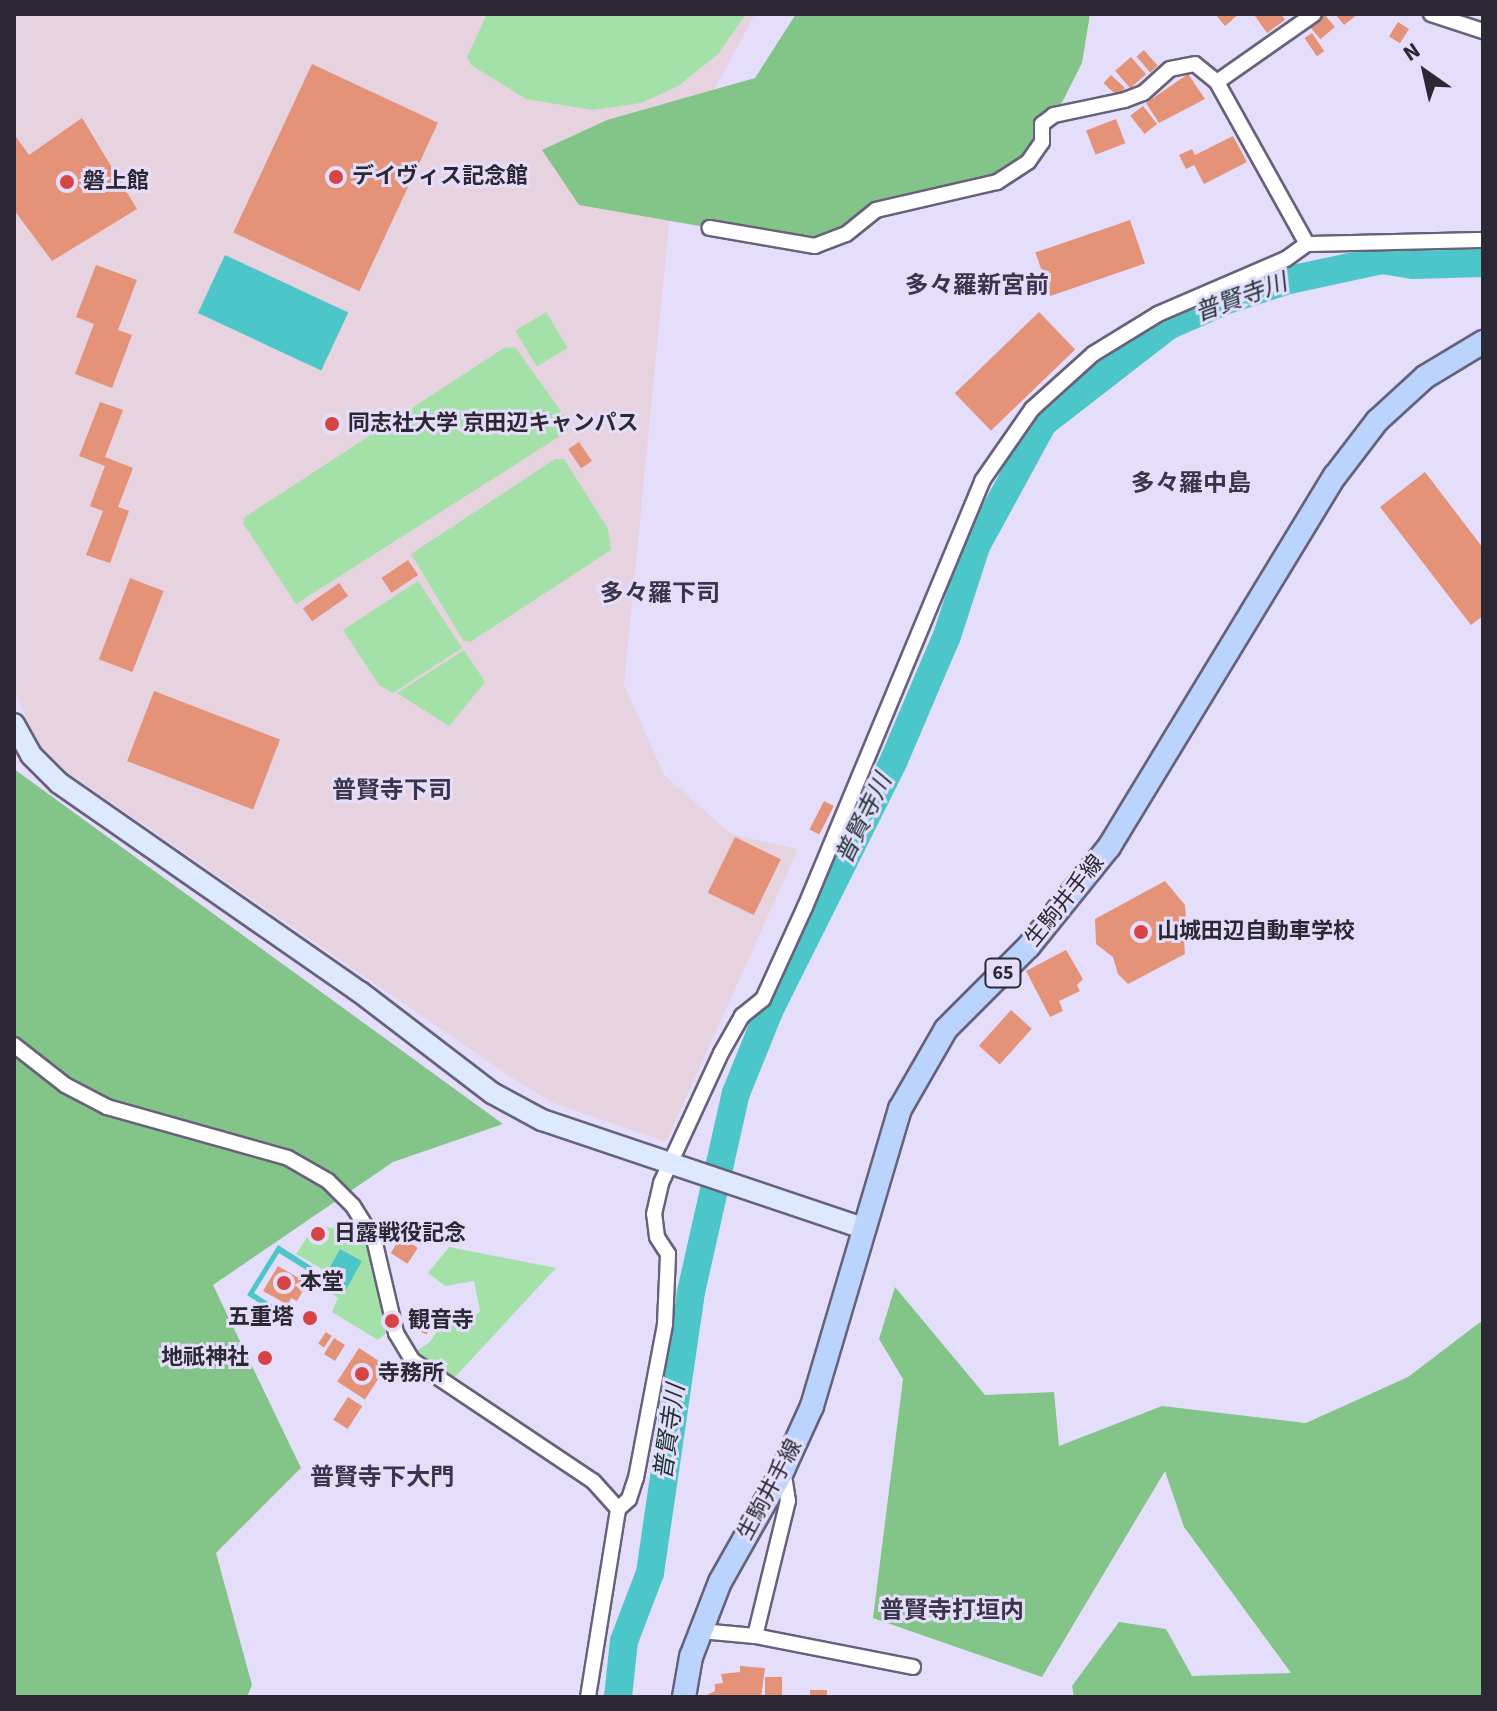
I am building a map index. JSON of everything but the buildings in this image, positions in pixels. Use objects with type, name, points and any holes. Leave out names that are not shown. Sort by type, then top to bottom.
[{"type":"main road","name":"生駒井手線","points":[[684,1697],[701,1631],[720,1582],[783,1470],[812,1406],[900,1109],[946,1029],[1029,946],[1109,847],[1335,476],[1377,421],[1425,377],[1480,351]]},
{"type":"street","points":[[1217,82],[1314,14]]},
{"type":"street","points":[[1431,14],[1483,31]]},
{"type":"street","points":[[710,228],[769,242],[815,246],[846,234],[876,210],[997,182],[1028,162],[1042,142],[1042,124],[1054,115],[1125,100],[1177,66],[1195,64],[1217,82],[1307,244]]},
{"type":"street","points":[[588,1697],[618,1509],[629,1499],[636,1478],[665,1324],[668,1254],[657,1237],[654,1214],[742,1016],[763,999],[870,759],[982,481],[1004,447],[1057,382],[1093,354],[1158,314],[1286,259],[1307,244],[1483,240]]},
{"type":"street","points":[[14,724],[31,755],[59,783],[360,992],[492,1093],[542,1120],[731,1187],[865,1229]]},
{"type":"street","points":[[14,1045],[65,1085],[107,1107],[288,1158],[328,1181],[353,1206],[374,1239],[396,1333],[412,1360],[593,1481],[618,1509]]},
{"type":"street","points":[[755,1636],[788,1501],[783,1470]]},
{"type":"street","points":[[701,1631],[755,1636],[913,1667]]},
{"type":"shaded area","name":"同志社大学 京田辺キャンパス","points":[[14,14],[755,14],[675,162],[624,685],[664,775],[731,834],[798,849],[666,1142],[551,1102],[509,1076],[70,774],[38,747],[14,688]]},
{"type":"shaded area","points":[[487,14],[746,14],[718,54],[678,86],[641,103],[593,110],[526,99],[471,65],[467,57]]},
{"type":"shaded area","points":[[796,14],[1090,14],[1082,63],[1042,142],[997,182],[876,210],[815,246],[579,205],[542,150],[607,120],[755,78]]},
{"type":"shaded area","points":[[225,255],[348,312],[321,370],[198,313]]},
{"type":"shaded area","points":[[546,312],[568,348],[537,367],[515,331]]},
{"type":"shaded area","points":[[515,347],[568,421],[568,431],[296,604],[243,523],[245,517],[504,348]]},
{"type":"shaded area","points":[[555,459],[564,459],[608,529],[611,550],[470,642],[463,640],[411,554]]},
{"type":"shaded area","points":[[418,581],[462,648],[393,693],[379,685],[343,630]]},
{"type":"shaded area","points":[[464,650],[485,682],[449,726],[397,693]]},
{"type":"shaded area","points":[[14,769],[503,1124],[393,1162],[213,1285],[301,1468],[216,1553],[252,1685],[247,1697],[14,1697]]},
{"type":"shaded area","points":[[315,1225],[361,1233],[366,1239],[388,1331],[378,1340],[332,1312],[338,1298],[315,1284],[322,1269],[296,1254]]},
{"type":"shaded area","points":[[278,1245],[314,1268],[311,1273],[279,1253],[254,1293],[283,1312],[280,1316],[247,1295]]},
{"type":"shaded area","points":[[449,1247],[556,1268],[455,1377],[412,1354],[430,1342],[443,1321],[463,1327],[480,1311],[474,1281],[445,1286],[428,1273]]},
{"type":"shaded area","points":[[340,1249],[362,1261],[344,1293],[323,1280]]},
{"type":"shaded area","points":[[895,1287],[985,1395],[1054,1392],[1059,1446],[1162,1406],[1306,1423],[1408,1377],[1483,1320],[1483,1697],[1074,1697],[1072,1686],[1119,1622],[1166,1629],[1192,1676],[1291,1673],[1184,1527],[1165,1471],[1042,1677],[873,1618],[903,1379],[879,1339]]},
{"type":"waterway","name":"普賢寺川","points":[[618,1697],[624,1641],[650,1573],[691,1292],[736,1093],[770,1009],[894,760],[947,636],[976,546],[1043,423],[1168,326],[1227,300],[1289,280],[1382,260],[1413,265],[1483,263]]},
{"type":"place","name":"デイヴィス記念館","points":[[336,177]]},
{"type":"place","name":"磐上館","points":[[67,182]]},
{"type":"place","name":"同志社大学 京田辺キャンパス","points":[[332,424]]},
{"type":"place","name":"山城田辺自動車学校","points":[[1141,932]]},
{"type":"place","name":"日露戦役記念","points":[[318,1234]]},
{"type":"place","name":"本堂","points":[[284,1283]]},
{"type":"place","name":"五重塔","points":[[310,1318]]},
{"type":"place","name":"観音寺","points":[[392,1321]]},
{"type":"place","name":"地祇神社","points":[[265,1358]]},
{"type":"place","name":"寺務所","points":[[362,1374]]},
{"type":"district","name":"多々羅新宮前","points":[[977,286]]},
{"type":"district","name":"多々羅中島","points":[[1191,484]]},
{"type":"district","name":"多々羅下司","points":[[660,594]]},
{"type":"district","name":"普賢寺下司","points":[[392,791]]},
{"type":"district","name":"普賢寺下大門","points":[[382,1478]]},
{"type":"district","name":"普賢寺打垣内","points":[[952,1611]]}]
